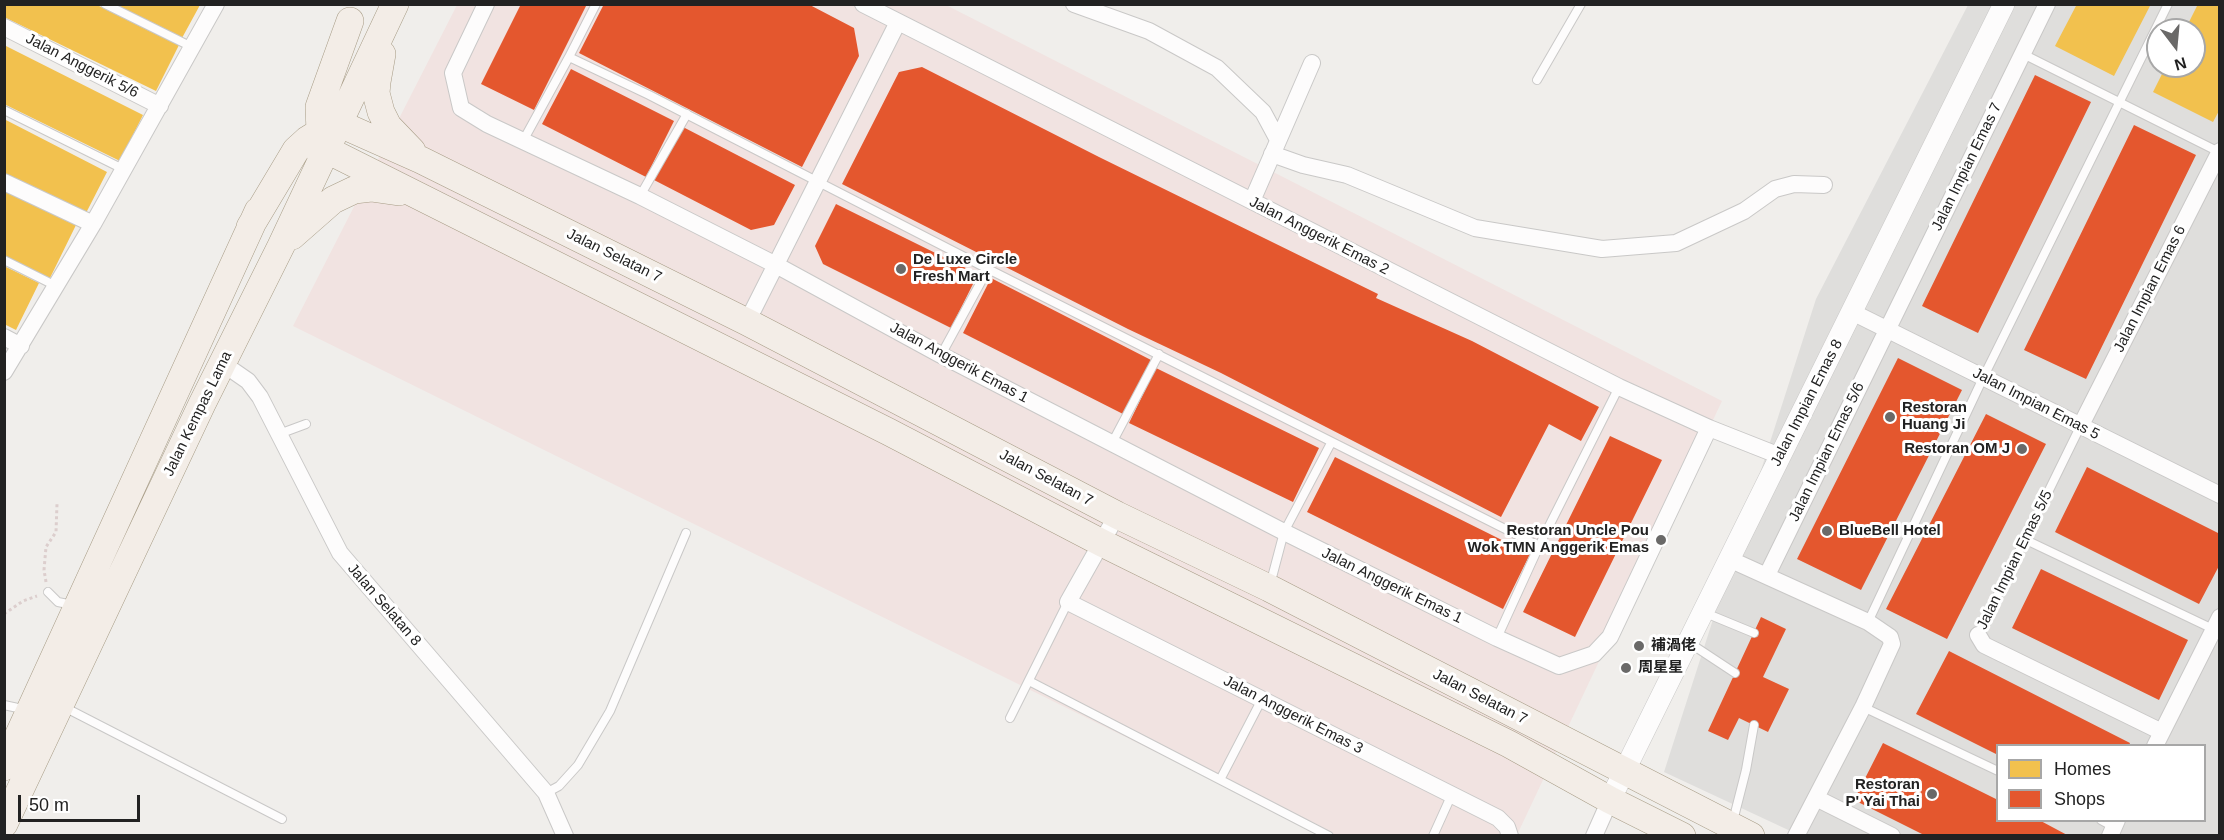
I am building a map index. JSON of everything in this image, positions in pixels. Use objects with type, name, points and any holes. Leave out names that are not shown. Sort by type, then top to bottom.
[{"type":"main road","name":"Jalan Kempas Lama","points":[[4,824],[222,363],[281,246],[329,135],[392,11]]},
{"type":"main road","points":[[392,11],[376,93],[381,112],[398,138],[421,160]]},
{"type":"main road","name":"Jalan Kempas Lama","points":[[4,767],[17,708],[79,607],[250,227],[301,117],[354,13]]},
{"type":"main road","points":[[250,227],[296,150],[307,140],[329,135],[319,107],[354,13]]},
{"type":"main road","name":"Jalan Selatan 7","points":[[329,135],[421,160],[747,322],[1117,515],[1269,588],[1742,830]]},
{"type":"main road","name":"Jalan Selatan 7","points":[[329,135],[415,195],[889,432],[1102,543],[1509,744],[1610,800],[1682,836]]},
{"type":"main road","points":[[281,246],[333,200],[354,190],[388,189],[415,195]]},
{"type":"street","points":[[4,372],[93,224],[216,4]]},
{"type":"street","name":"Jalan Anggerik Emas 1","points":[[486,4],[453,73],[461,108],[487,124],[640,196],[776,265],[941,355],[1284,532],[1497,638],[1559,666],[1594,654],[1610,638],[1709,428]]},
{"type":"street","name":"Jalan Anggerik Emas 2","points":[[863,4],[1619,387],[1709,428],[1780,456]]},
{"type":"street","points":[[1074,4],[1149,31],[1216,68],[1263,112],[1275,146],[1302,165],[1347,175],[1475,228],[1602,249],[1676,243],[1744,211],[1775,189],[1794,184],[1824,185]]},
{"type":"street","name":"Jalan Impian Emas 8","points":[[1610,800],[2004,4]]},
{"type":"street","name":"Jalan Impian Emas 7","points":[[1887,329],[2047,4]]},
{"type":"street","points":[[747,322],[898,22]]},
{"type":"street","name":"Jalan Anggerik 5/6","points":[[4,27],[160,106]]},
{"type":"street","points":[[1252,201],[1312,63]]},
{"type":"street","name":"Jalan Impian Emas 6","points":[[2080,427],[2219,151]]},
{"type":"street","points":[[4,182],[93,224]]},
{"type":"street","name":"Jalan Impian Emas 5","points":[[1852,312],[2220,495]]},
{"type":"street","name":"Jalan Impian Emas 5/6","points":[[1767,575],[1887,329]]},
{"type":"street","points":[[4,337],[21,346]]},
{"type":"street","name":"Jalan Selatan 8","points":[[222,363],[248,381],[260,397],[340,554],[546,793],[565,836]]},
{"type":"street","points":[[1068,602],[1117,515]]},
{"type":"street","points":[[1730,559],[1868,622],[1890,637],[1892,644],[1863,707],[1796,836]]},
{"type":"street","name":"Jalan Anggerik Emas 3","points":[[1068,602],[1498,818],[1507,827],[1510,836]]},
{"type":"street","points":[[2158,739],[2216,623]]},
{"type":"street","name":"Jalan Impian Emas 5/5","points":[[1978,635],[1984,645],[2158,739]]},
{"type":"street","points":[[1816,798],[1892,836]]},
{"type":"street","points":[[1594,836],[1610,800]]},
{"type":"lane","points":[[105,4],[192,47]]},
{"type":"lane","points":[[523,141],[596,4]]},
{"type":"lane","points":[[1537,80],[1581,4]]},
{"type":"lane","points":[[1868,622],[1983,378],[2168,4]]},
{"type":"lane","points":[[2023,54],[2219,151]]},
{"type":"lane","points":[[569,57],[687,114],[988,269],[1539,546]]},
{"type":"lane","points":[[4,110],[123,169]]},
{"type":"lane","points":[[640,196],[687,114]]},
{"type":"lane","points":[[4,260],[56,286]]},
{"type":"lane","points":[[941,355],[988,269]]},
{"type":"lane","points":[[1112,443],[1159,354]]},
{"type":"lane","points":[[1497,638],[1539,546],[1619,387]]},
{"type":"lane","points":[[279,434],[306,424]]},
{"type":"lane","name":"Jalan Impian Emas 5/5","points":[[1978,635],[2080,427]]},
{"type":"lane","points":[[1269,588],[1284,532],[1331,442]]},
{"type":"lane","points":[[546,793],[559,786],[578,765],[610,711],[686,533]]},
{"type":"lane","points":[[2026,540],[2216,623]]},
{"type":"lane","points":[[48,592],[58,602],[79,607]]},
{"type":"lane","points":[[1010,718],[1068,602]]},
{"type":"lane","points":[[1703,612],[1754,633]]},
{"type":"lane","points":[[1688,642],[1735,673]]},
{"type":"lane","points":[[1029,681],[1221,778],[1329,836]]},
{"type":"lane","points":[[1221,778],[1262,699]]},
{"type":"lane","points":[[61,705],[282,819]]},
{"type":"lane","points":[[1863,707],[1996,770]]},
{"type":"lane","points":[[1742,830],[1744,777],[1754,725]]},
{"type":"lane","points":[[1433,836],[1452,794]]},
{"type":"path","points":[[4,614],[23,601],[48,592],[44,570],[46,547],[56,532],[57,504]]},
{"type":"shaded area","points":[[457,5],[946,5],[1722,401],[1517,835],[1324,835],[293,326]]},
{"type":"shaded area","points":[[1968,5],[2219,5],[2219,835],[1799,835],[1664,772],[1816,299]]},
{"type":"building: Homes","points":[[4,4],[95,4],[179,45],[156,91],[4,17]]},
{"type":"building: Homes","points":[[2077,4],[2151,4],[2114,76],[2055,46]]},
{"type":"building: Homes","points":[[2198,4],[2220,4],[2220,109],[2213,122],[2153,92],[2160,78],[2206,78],[2206,18],[2191,18]]},
{"type":"building: Homes","points":[[114,5],[200,5],[182,38]]},
{"type":"building: Homes","points":[[4,45],[143,115],[120,161],[4,104]]},
{"type":"building: Homes","points":[[4,119],[107,172],[85,215],[4,175]]},
{"type":"building: Homes","points":[[4,191],[76,225],[50,278],[4,257]]},
{"type":"building: Homes","points":[[4,266],[39,283],[16,330],[4,324]]},
{"type":"building: Shops","points":[[521,4],[587,4],[534,110],[481,84]]},
{"type":"building: Shops","points":[[604,4],[808,4],[854,28],[859,56],[802,167],[579,53]]},
{"type":"building: Shops","points":[[922,67],[1378,294],[1376,298],[1472,341],[1599,407],[1581,441],[1549,424],[1501,517],[1221,373],[1128,329],[842,184],[899,72]]},
{"type":"building: Shops","points":[[571,69],[674,121],[646,177],[542,124]]},
{"type":"building: Shops","points":[[2035,75],[2091,102],[1978,333],[1922,306]]},
{"type":"building: Shops","points":[[2134,125],[2196,155],[2086,379],[2024,350]]},
{"type":"building: Shops","points":[[683,127],[795,185],[774,225],[751,230],[654,180]]},
{"type":"building: Shops","name":"De Luxe Circle Fresh Mart","points":[[836,204],[978,274],[951,328],[823,264],[815,246]]},
{"type":"building: Shops","points":[[991,278],[1151,360],[1123,414],[963,333]]},
{"type":"building: Shops","points":[[1898,358],[1962,390],[1861,590],[1797,559]]},
{"type":"building: Shops","points":[[1156,368],[1319,448],[1293,502],[1129,423]]},
{"type":"building: Shops","points":[[1986,414],[2046,444],[1947,639],[1886,609]]},
{"type":"building: Shops","points":[[1610,436],[1662,460],[1575,637],[1523,612]]},
{"type":"building: Shops","points":[[1335,457],[1530,554],[1503,609],[1307,512]]},
{"type":"building: Shops","points":[[2087,467],[2220,534],[2220,564],[2199,604],[2055,532]]},
{"type":"building: Shops","points":[[2041,569],[2188,640],[2159,700],[2012,628]]},
{"type":"building: Shops","points":[[1761,617],[1786,629],[1763,677],[1789,689],[1768,732],[1739,718],[1728,740],[1708,731]]},
{"type":"building: Shops","points":[[1949,651],[2130,743],[1996,744],[1996,754],[1916,714]]},
{"type":"building: Shops","points":[[1883,743],[1996,799],[1996,822],[2043,822],[2069,836],[1926,836],[1854,800]]},
{"type":"place","name":"De Luxe Circle Fresh Mart","points":[[901,269]]},
{"type":"place","name":"Restoran Huang Ji","points":[[1890,417]]},
{"type":"place","name":"Restoran OM J","points":[[2022,449]]},
{"type":"place","name":"BlueBell Hotel","points":[[1827,531]]},
{"type":"place","name":"Restoran Uncle Pou Wok TMN Anggerik Emas","points":[[1661,540]]},
{"type":"place","name":"補渦佬","points":[[1639,646]]},
{"type":"place","name":"周星星","points":[[1626,668]]},
{"type":"place","name":"Restoran P' Yai Thai","points":[[1932,794]]}]
